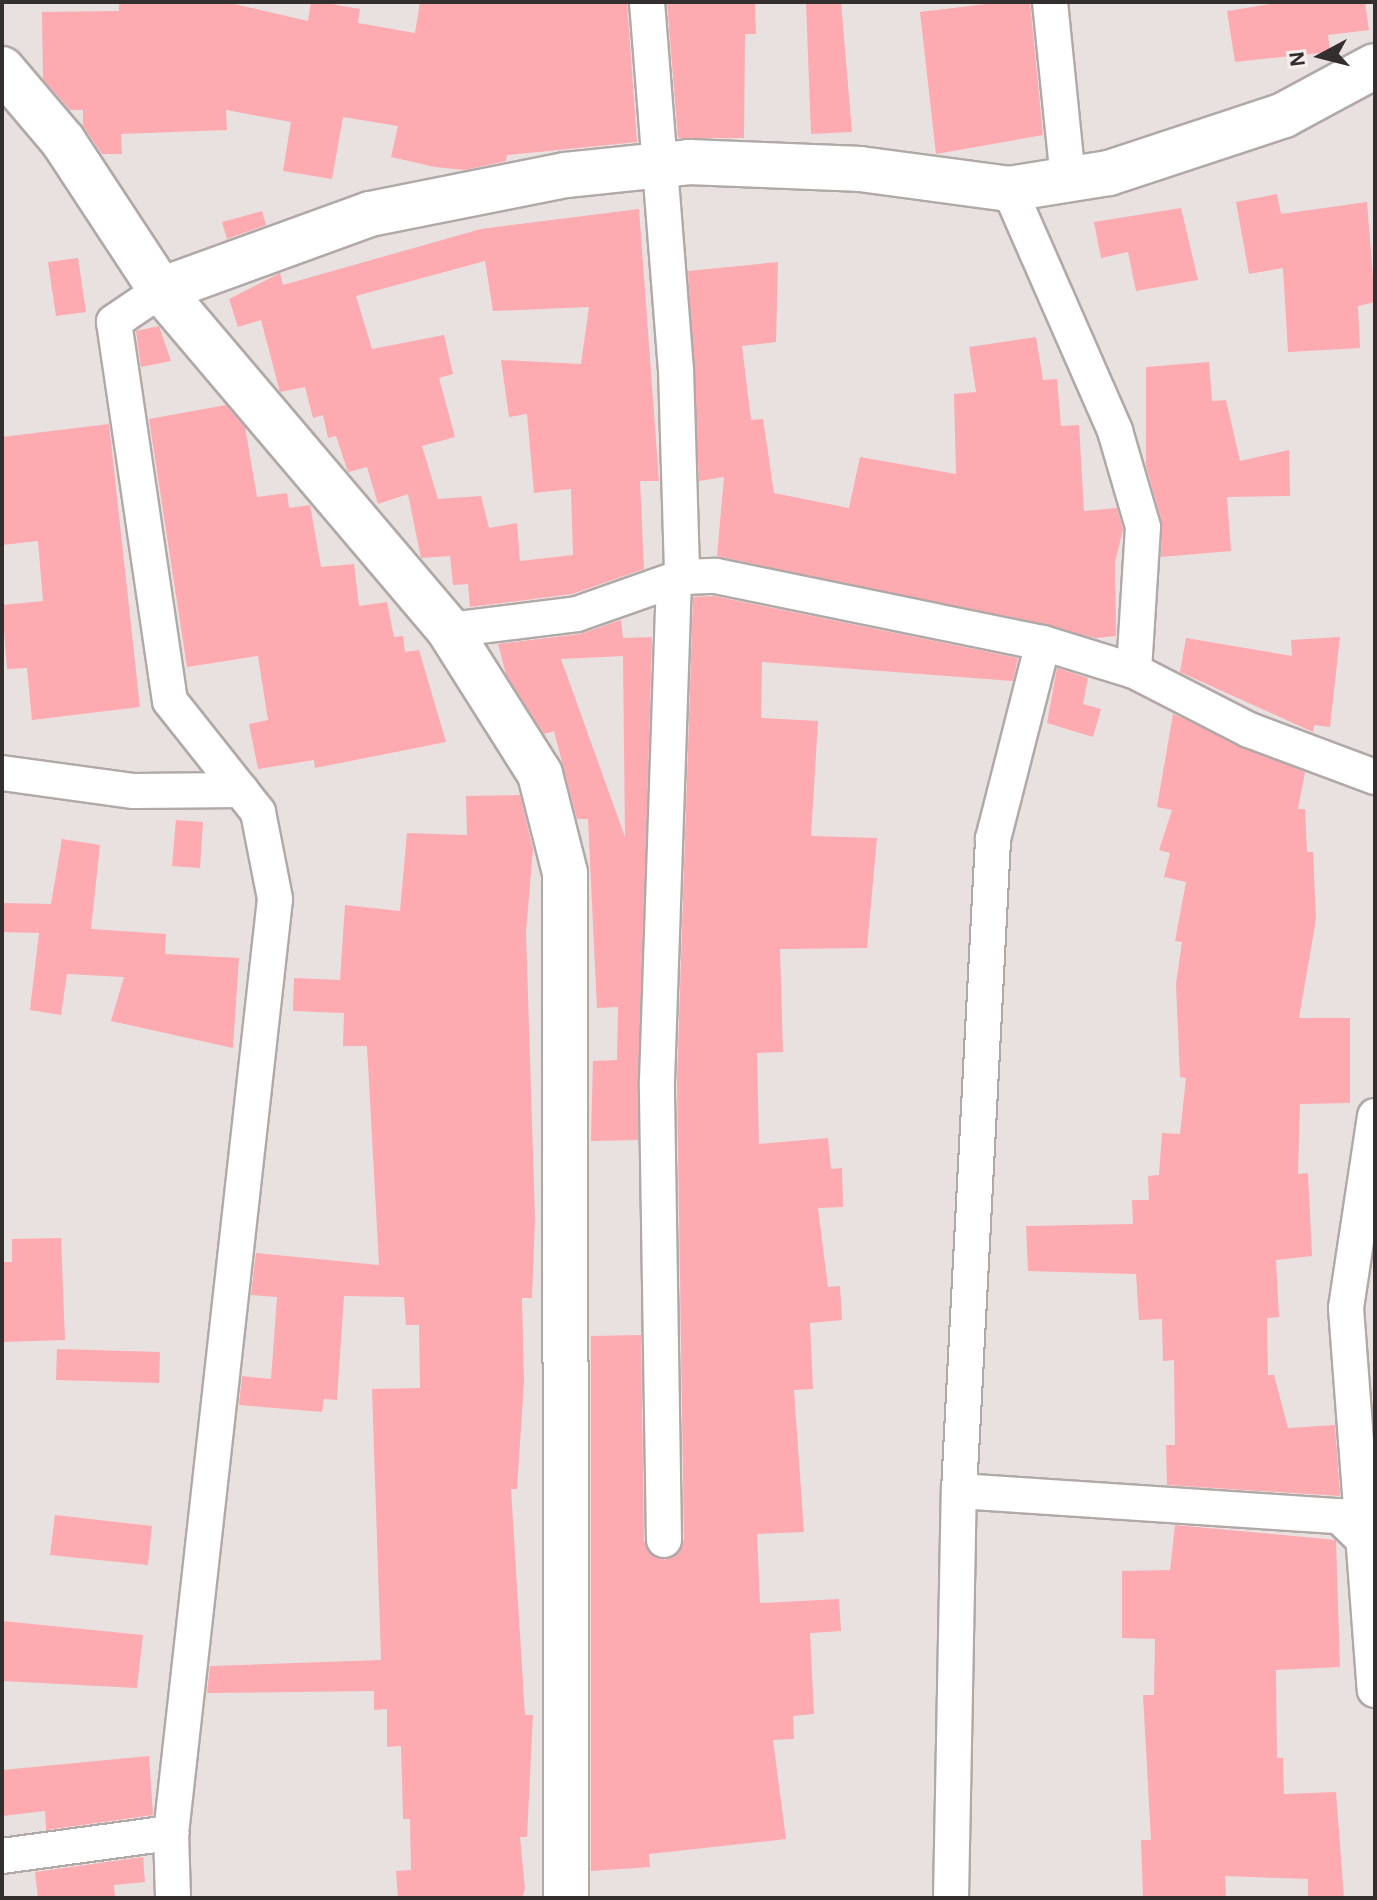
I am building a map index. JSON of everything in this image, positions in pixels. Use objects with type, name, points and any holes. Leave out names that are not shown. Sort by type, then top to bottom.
[{"type":"street","points":[[647,2],[676,369],[678,578],[657,1081],[664,1540]]},
{"type":"street","points":[[1050,2],[1068,180]]},
{"type":"street","points":[[173,1898],[171,1833],[275,899],[268,842],[241,790],[170,701],[114,322],[161,290],[370,214],[566,175],[658,165],[860,169],[1009,189],[1068,180],[1284,115],[1375,66]]},
{"type":"street","points":[[2,69],[63,141],[161,290],[449,630],[540,774],[565,873],[566,1898]]},
{"type":"street","points":[[1009,189],[1115,431],[1143,527],[1134,671]]},
{"type":"street","points":[[449,630],[577,614],[678,578],[716,576],[1043,643],[1134,671],[1249,730],[1375,777],[1375,790]]},
{"type":"street","points":[[951,1898],[959,1491],[993,839],[1043,643]]},
{"type":"street","points":[[2,773],[134,791],[241,790]]},
{"type":"street","points":[[1375,1116],[1346,1308],[1367,1535],[1375,1690]]},
{"type":"street","points":[[959,1491],[1339,1516],[1367,1535]]},
{"type":"street","points":[[2,1856],[171,1833]]},
{"type":"building","points":[[119,2],[226,2],[308,21],[311,2],[320,2],[360,9],[358,23],[415,33],[420,2],[627,2],[637,142],[507,155],[506,161],[465,170],[391,157],[398,126],[343,117],[332,179],[283,171],[291,122],[226,110],[227,130],[121,134],[122,154],[102,154],[83,126],[83,110],[70,110],[43,79],[42,12],[119,11]]},
{"type":"building","points":[[667,2],[755,2],[756,34],[745,34],[744,138],[678,138]]},
{"type":"building","points":[[806,2],[841,2],[852,132],[811,134]]},
{"type":"building","points":[[1002,2],[1030,2],[1043,135],[936,154],[920,12]]},
{"type":"building","points":[[1283,2],[1365,2],[1369,30],[1328,35],[1330,52],[1235,62],[1227,11]]},
{"type":"building","points":[[1277,194],[1281,214],[1367,202],[1375,302],[1358,306],[1360,348],[1288,352],[1283,268],[1249,274],[1236,202]]},
{"type":"building","points":[[1181,208],[1198,280],[1136,291],[1128,252],[1101,258],[1094,222]]},
{"type":"building","points":[[639,209],[659,481],[640,481],[644,569],[572,594],[470,607],[468,584],[453,585],[450,556],[421,558],[408,494],[378,504],[367,467],[348,472],[336,436],[328,438],[323,415],[313,418],[305,387],[280,392],[261,320],[238,327],[229,299],[280,273],[283,285],[481,229]],"holes":[[[485,261],[493,311],[589,307],[581,364],[501,360],[509,417],[527,414],[534,493],[571,489],[573,555],[520,561],[517,523],[489,528],[481,496],[438,499],[422,446],[455,437],[439,378],[453,374],[444,335],[372,349],[356,296]]]},
{"type":"building","points":[[262,211],[266,225],[227,239],[222,222]]},
{"type":"building","points":[[78,258],[86,312],[56,316],[48,262]]},
{"type":"building","points":[[778,262],[776,342],[742,346],[751,420],[763,419],[774,493],[849,508],[860,457],[956,474],[954,394],[976,392],[969,347],[1036,337],[1043,380],[1057,379],[1061,426],[1079,425],[1084,511],[1117,508],[1123,529],[1115,563],[1116,636],[1096,638],[717,556],[724,477],[699,481],[688,271]]},
{"type":"building","points":[[159,326],[171,361],[141,367],[136,331]]},
{"type":"building","points":[[1209,362],[1212,401],[1226,400],[1240,461],[1289,450],[1290,496],[1227,497],[1231,551],[1161,557],[1162,522],[1146,466],[1146,367]]},
{"type":"building","points":[[226,405],[245,427],[257,497],[287,493],[289,508],[310,505],[321,567],[354,564],[359,606],[387,602],[394,637],[403,636],[405,652],[419,650],[446,742],[315,768],[314,760],[258,769],[249,724],[268,720],[258,656],[187,667],[149,419]]},
{"type":"building","points":[[109,424],[140,707],[32,720],[27,668],[7,669],[2,605],[43,601],[38,541],[2,545],[2,437]]},
{"type":"building","points":[[714,596],[1018,658],[1013,681],[762,662],[761,718],[818,721],[811,836],[877,838],[867,948],[780,949],[783,1052],[757,1053],[759,1144],[828,1138],[831,1169],[842,1168],[843,1207],[818,1208],[828,1287],[840,1286],[842,1320],[810,1323],[813,1389],[794,1390],[804,1532],[757,1534],[760,1603],[839,1599],[841,1631],[810,1633],[814,1714],[793,1716],[794,1739],[773,1740],[786,1839],[649,1854],[650,1867],[591,1871],[591,1336],[641,1335],[644,1541],[665,1560],[684,1540],[677,1081],[693,597]]},
{"type":"building","points":[[621,620],[623,638],[652,637],[638,1140],[591,1141],[593,1061],[617,1060],[618,1007],[597,1008],[588,819],[577,819],[554,731],[544,734],[506,674],[498,644],[580,634]],"holes":[[[623,656],[625,837],[561,659]]]},
{"type":"building","points":[[1340,637],[1330,727],[1314,725],[1313,732],[1180,672],[1186,638],[1292,656],[1291,640]]},
{"type":"building","points":[[1057,668],[1088,678],[1083,704],[1101,709],[1093,737],[1047,723]]},
{"type":"building","points":[[1173,714],[1305,772],[1298,809],[1305,809],[1307,852],[1313,852],[1316,919],[1299,1018],[1350,1018],[1350,1103],[1300,1104],[1298,1174],[1308,1173],[1312,1256],[1276,1260],[1279,1317],[1267,1318],[1268,1375],[1274,1375],[1288,1428],[1335,1425],[1340,1496],[1167,1485],[1166,1445],[1175,1445],[1174,1360],[1163,1361],[1162,1319],[1139,1320],[1136,1274],[1028,1271],[1026,1226],[1133,1224],[1132,1200],[1149,1200],[1148,1176],[1159,1175],[1162,1133],[1180,1134],[1186,1078],[1180,1077],[1176,984],[1182,942],[1175,941],[1186,882],[1164,877],[1170,853],[1159,850],[1172,810],[1157,807]]},
{"type":"building","points":[[520,795],[533,849],[526,932],[535,1218],[532,1298],[522,1298],[524,1382],[517,1489],[511,1489],[525,1715],[533,1715],[527,1837],[520,1837],[525,1889],[522,1898],[398,1898],[396,1871],[411,1870],[410,1819],[403,1819],[401,1746],[387,1747],[387,1709],[374,1710],[374,1691],[207,1693],[210,1666],[381,1660],[372,1389],[420,1388],[419,1325],[406,1325],[404,1297],[344,1296],[337,1400],[324,1399],[322,1412],[239,1405],[242,1376],[271,1379],[277,1297],[251,1295],[256,1253],[379,1265],[367,1046],[343,1046],[344,1013],[293,1011],[294,978],[340,980],[345,905],[400,911],[407,833],[467,835],[466,796]]},
{"type":"building","points":[[176,820],[203,822],[200,868],[172,866]]},
{"type":"building","points":[[62,839],[100,845],[91,929],[166,934],[165,954],[239,958],[233,1048],[111,1021],[124,977],[67,974],[61,1015],[30,1010],[39,933],[2,932],[2,903],[51,904]]},
{"type":"building","points":[[61,1238],[65,1340],[2,1342],[2,1262],[12,1262],[12,1239]]},
{"type":"building","points":[[57,1349],[160,1352],[159,1383],[56,1380]]},
{"type":"building","points":[[55,1515],[152,1526],[148,1565],[50,1555]]},
{"type":"building","points":[[1175,1525],[1336,1540],[1340,1667],[1276,1670],[1277,1758],[1283,1758],[1284,1794],[1336,1792],[1344,1898],[1308,1898],[1308,1879],[1225,1876],[1226,1898],[1143,1898],[1141,1840],[1151,1840],[1143,1695],[1154,1695],[1155,1639],[1122,1638],[1122,1571],[1170,1570]]},
{"type":"building","points":[[2,1621],[143,1635],[137,1688],[2,1681]]},
{"type":"building","points":[[149,1756],[153,1815],[46,1830],[45,1811],[2,1816],[2,1770]]},
{"type":"building","points":[[143,1857],[145,1882],[114,1885],[115,1898],[38,1898],[35,1872]]}]
